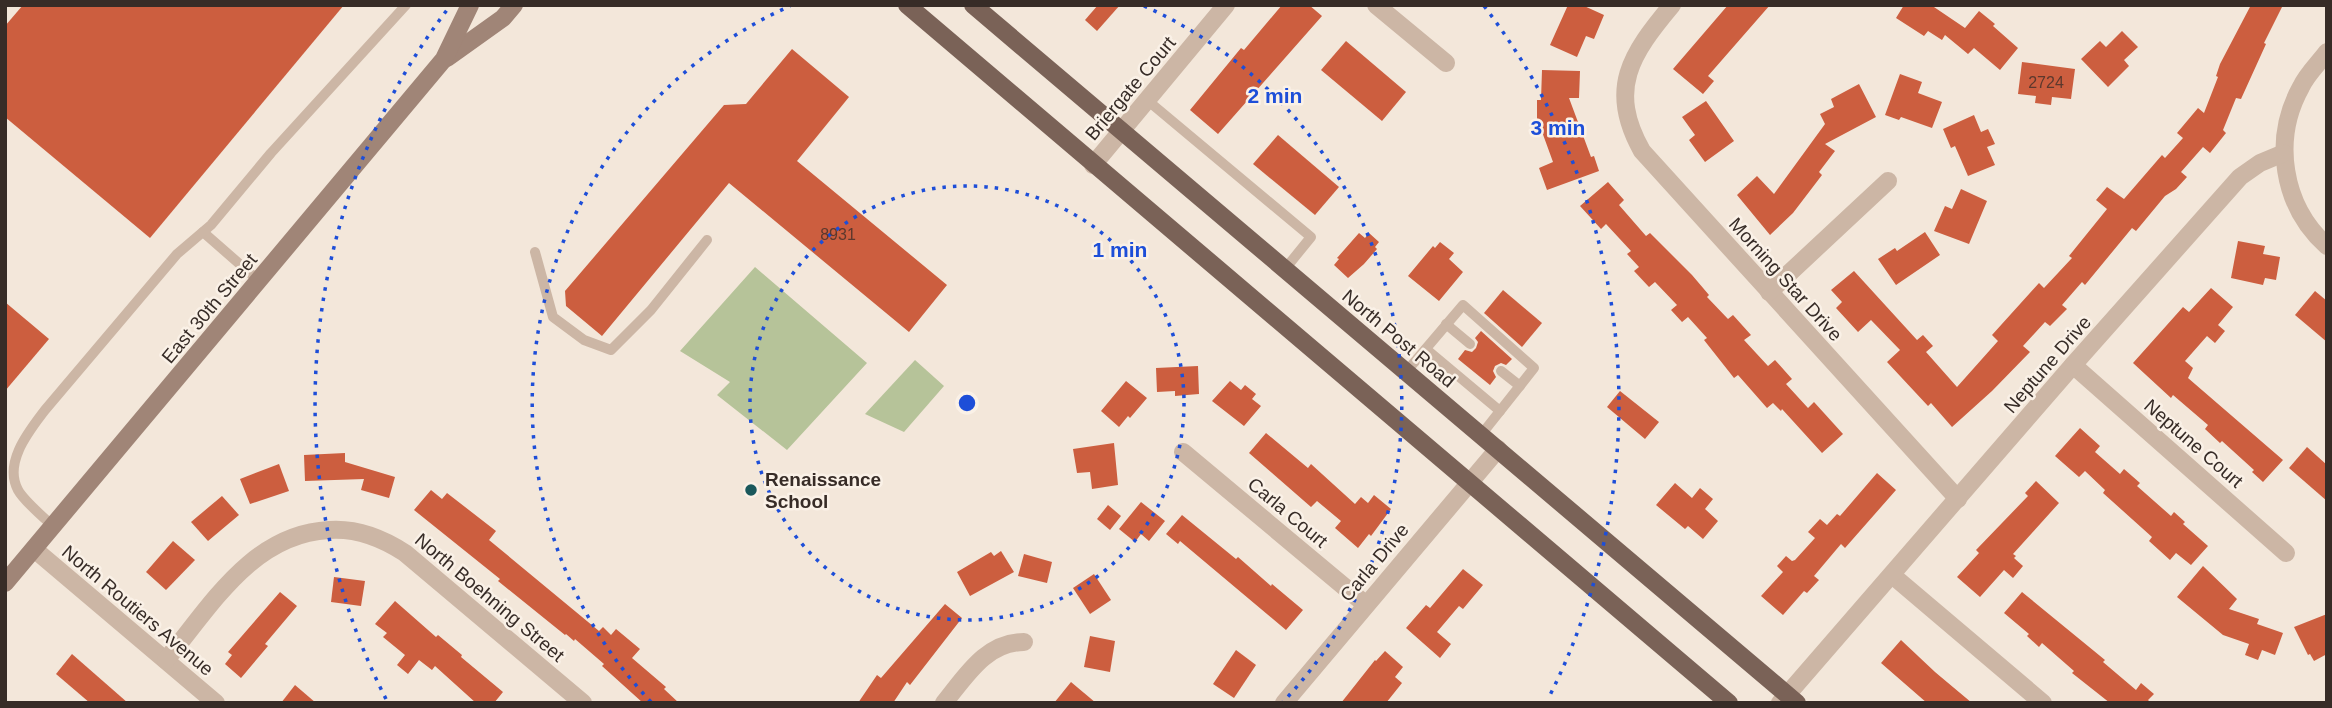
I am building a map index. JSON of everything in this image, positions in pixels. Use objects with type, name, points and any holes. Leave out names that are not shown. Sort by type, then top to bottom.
[{"type":"main road","name":"East 30th Street","points":[[5,583],[444,60],[470,5]]},
{"type":"main road","name":"East 30th Street","points":[[444,60],[503,18],[514,5]]},
{"type":"main road","points":[[907,5],[1729,703]]},
{"type":"main road","name":"North Post Road","points":[[973,5],[1498,449],[1788,700]]},
{"type":"street","name":"Briergate Court","points":[[1093,164],[1226,5]]},
{"type":"street","points":[[1376,5],[1446,63]]},
{"type":"street","name":"Morning Star Drive","points":[[1672,5],[1640,44],[1626,86],[1629,124],[1642,151],[1958,499]]},
{"type":"street","points":[[2327,52],[2300,87],[2290,111],[2284,153],[2290,191],[2312,230],[2327,246]]},
{"type":"street","name":"Neptune Drive","points":[[1788,700],[2073,365],[2240,177],[2260,163],[2284,153]]},
{"type":"street","points":[[1769,292],[1888,181]]},
{"type":"street","name":"Neptune Court","points":[[2073,365],[2286,553]]},
{"type":"street","name":"Carla Drive","points":[[1284,703],[1498,449]]},
{"type":"street","name":"Carla Court","points":[[1183,452],[1365,604]]},
{"type":"street","name":"North Boehning Street","points":[[166,660],[238,572],[264,550],[293,535],[318,530],[343,530],[376,538],[405,553],[583,703]]},
{"type":"street","name":"North Routiers Avenue","points":[[34,549],[216,703]]},
{"type":"street","points":[[1892,575],[2043,703]]},
{"type":"street","points":[[944,703],[985,655],[998,646],[1024,642]]},
{"type":"lane","points":[[53,526],[18,491],[14,477],[17,456],[26,436],[177,254],[203,232],[406,5]]},
{"type":"lane","points":[[1147,100],[1311,237],[1285,269]]},
{"type":"lane","points":[[203,232],[260,281]]},
{"type":"lane","points":[[534,253],[553,317],[584,340],[611,350],[651,310],[707,240]]},
{"type":"lane","points":[[1406,372],[1462,305],[1534,368],[1481,435]]},
{"type":"lane","points":[[1446,324],[1470,344]]},
{"type":"lane","points":[[1426,349],[1500,411]]},
{"type":"lane","points":[[1502,371],[1520,386]]},
{"type":"green space","points":[[755,267],[867,363],[787,450],[717,395],[730,382],[680,351]]},
{"type":"green space","points":[[915,360],[944,386],[904,432],[865,414]]},
{"type":"building","points":[[23,5],[344,5],[150,238],[5,117],[5,26]]},
{"type":"building","points":[[1098,5],[1120,5],[1097,31],[1085,20]]},
{"type":"building","points":[[1282,5],[1309,5],[1322,16],[1218,134],[1190,110],[1241,48],[1244,50]]},
{"type":"building","points":[[1568,5],[1582,5],[1604,15],[1594,39],[1586,36],[1577,57],[1550,45]]},
{"type":"building","points":[[1728,5],[1770,5],[1708,76],[1714,81],[1703,94],[1673,69]]},
{"type":"building","points":[[1904,5],[1931,5],[1965,28],[1979,11],[2018,48],[2000,70],[1974,48],[1968,54],[1945,35],[1942,40],[1928,31],[1924,36],[1896,18]]},
{"type":"building","points":[[2251,5],[2283,5],[2241,99],[2236,98],[2223,130],[2226,133],[2210,153],[2203,147],[2181,172],[2187,177],[2165,196],[2136,231],[2132,228],[2085,285],[2082,282],[2062,305],[2067,309],[2050,326],[2045,322],[2023,346],[2030,352],[1952,427],[1931,403],[1928,406],[1887,362],[1900,350],[1871,320],[1858,332],[1836,308],[1842,302],[1831,290],[1854,271],[1917,340],[1923,335],[1933,346],[1926,352],[1957,387],[1998,341],[1992,335],[2039,283],[2044,288],[2072,258],[2069,256],[2107,209],[2096,200],[2107,187],[2124,199],[2162,155],[2165,158],[2183,138],[2177,133],[2198,108],[2204,113],[2218,77],[2216,76],[2220,64]]},
{"type":"building","points":[[2122,31],[2138,47],[2124,60],[2129,66],[2108,87],[2081,59],[2100,41],[2106,47]]},
{"type":"building","points":[[1346,41],[1406,92],[1382,121],[1321,70]]},
{"type":"building","points":[[792,49],[849,97],[797,161],[947,285],[909,332],[729,183],[602,336],[566,306],[565,291],[724,105],[746,104]]},
{"type":"building","points":[[2022,62],[2075,69],[2071,99],[2052,97],[2051,105],[2035,103],[2036,96],[2018,94]]},
{"type":"building","points":[[1542,70],[1580,71],[1579,98],[1569,98],[1599,171],[1547,190],[1539,168],[1553,162],[1537,118],[1537,100],[1541,100]]},
{"type":"building","points":[[1900,74],[1922,82],[1918,93],[1942,102],[1932,128],[1901,117],[1899,120],[1885,115]]},
{"type":"building","points":[[1859,84],[1876,117],[1825,144],[1835,151],[1819,172],[1822,175],[1793,213],[1770,235],[1737,195],[1757,176],[1774,194],[1825,124],[1820,114],[1834,107],[1831,99]]},
{"type":"building","points":[[1706,101],[1734,141],[1705,162],[1689,140],[1695,135],[1682,117]]},
{"type":"building","points":[[1974,115],[1981,132],[1988,129],[1995,144],[1987,147],[1995,165],[1968,176],[1955,146],[1951,148],[1943,129]]},
{"type":"building","points":[[1278,135],[1339,187],[1315,215],[1253,164]]},
{"type":"building","points":[[1608,182],[1624,200],[1619,205],[1646,236],[1650,233],[1692,275],[1709,295],[1707,297],[1728,319],[1733,315],[1751,335],[1744,340],[1768,366],[1775,360],[1792,379],[1786,384],[1808,408],[1814,402],[1843,434],[1822,453],[1782,409],[1781,411],[1773,403],[1767,408],[1738,375],[1734,378],[1704,340],[1707,338],[1688,317],[1682,322],[1671,310],[1677,305],[1655,282],[1649,287],[1634,271],[1639,267],[1627,254],[1631,251],[1606,224],[1601,229],[1580,206]]},
{"type":"building","points":[[1961,189],[1987,201],[1969,244],[1934,231],[1945,206],[1952,209]]},
{"type":"building","points":[[1925,232],[1940,255],[1896,285],[1878,259],[1895,248],[1897,251]]},
{"type":"building","points":[[1359,233],[1365,238],[1369,233],[1379,242],[1375,247],[1377,249],[1348,278],[1334,265]]},
{"type":"building","points":[[2238,241],[2265,246],[2263,254],[2280,257],[2276,280],[2265,278],[2263,285],[2231,278]]},
{"type":"building","points":[[1440,242],[1454,253],[1449,259],[1463,272],[1439,301],[1408,276],[1433,246],[1435,248]]},
{"type":"building","points":[[2211,288],[2233,307],[2218,325],[2225,331],[2215,343],[2207,336],[2185,361],[2193,368],[2188,378],[2283,460],[2263,482],[2252,472],[2254,470],[2205,429],[2208,425],[2173,395],[2171,398],[2133,363],[2183,307],[2189,312]]},
{"type":"building","points":[[1503,290],[1542,323],[1522,347],[1484,313]]},
{"type":"building","points":[[2315,291],[2327,301],[2327,342],[2295,315]]},
{"type":"building","points":[[5,302],[49,339],[5,391]]},
{"type":"building","points":[[1481,331],[1512,359],[1506,365],[1501,363],[1495,366],[1493,371],[1496,377],[1490,385],[1458,359],[1465,350],[1472,352],[1476,348],[1478,342],[1475,338]]},
{"type":"building","points":[[1198,366],[1199,394],[1175,396],[1175,391],[1157,392],[1156,368]]},
{"type":"building","points":[[1126,381],[1147,398],[1119,427],[1101,411]]},
{"type":"building","points":[[1230,381],[1241,390],[1245,385],[1256,394],[1252,399],[1261,406],[1244,426],[1212,401]]},
{"type":"building","points":[[1620,391],[1659,422],[1645,439],[1607,407]]},
{"type":"building","points":[[2080,428],[2100,446],[2095,452],[2120,474],[2124,469],[2140,483],[2137,486],[2171,516],[2174,512],[2185,522],[2183,524],[2208,546],[2191,565],[2176,553],[2170,560],[2149,541],[2152,537],[2103,493],[2105,490],[2085,471],[2079,477],[2055,456]]},
{"type":"building","points":[[1266,433],[1308,468],[1311,464],[1355,504],[1361,497],[1368,503],[1374,495],[1391,509],[1371,536],[1369,534],[1358,548],[1335,528],[1341,521],[1317,501],[1311,507],[1249,453]]},
{"type":"building","points":[[1114,443],[1118,485],[1092,489],[1090,472],[1077,473],[1073,449]]},
{"type":"building","points":[[2307,447],[2327,465],[2327,501],[2289,468]]},
{"type":"building","points":[[345,453],[345,462],[395,477],[389,498],[361,490],[364,479],[305,481],[304,455]]},
{"type":"building","points":[[279,464],[289,491],[250,504],[240,479]]},
{"type":"building","points":[[1877,473],[1896,490],[1845,548],[1841,544],[1814,576],[1819,580],[1807,593],[1804,591],[1783,615],[1761,596],[1783,572],[1777,566],[1786,556],[1792,561],[1795,560],[1815,538],[1808,532],[1820,519],[1827,525],[1837,514],[1840,516]]},
{"type":"building","points":[[2036,481],[2059,503],[2013,554],[2023,566],[2013,578],[2004,570],[1980,597],[1957,577],[1979,553],[1976,550],[2028,496],[2025,493]]},
{"type":"building","points":[[1675,483],[1692,498],[1700,488],[1713,499],[1705,509],[1718,521],[1703,539],[1688,526],[1685,529],[1656,505]]},
{"type":"building","points":[[431,490],[442,499],[447,493],[496,531],[489,540],[599,631],[603,627],[611,635],[616,629],[640,649],[632,658],[666,687],[664,689],[679,703],[643,703],[575,639],[574,641],[565,635],[414,510]]},
{"type":"building","points":[[222,496],[239,515],[208,541],[191,522]]},
{"type":"building","points":[[1141,502],[1165,521],[1149,541],[1141,534],[1135,542],[1119,529]]},
{"type":"building","points":[[1108,505],[1121,516],[1110,530],[1097,519]]},
{"type":"building","points":[[1182,515],[1303,610],[1286,630],[1180,541],[1178,544],[1166,534]]},
{"type":"building","points":[[173,541],[195,560],[166,590],[146,572]]},
{"type":"building","points":[[1001,551],[1014,572],[970,596],[957,572],[991,552],[994,556]]},
{"type":"building","points":[[1024,554],[1052,562],[1047,583],[1018,576]]},
{"type":"building","points":[[2203,566],[2237,599],[2229,609],[2259,619],[2257,624],[2283,633],[2275,655],[2262,650],[2258,660],[2245,655],[2249,644],[2223,635],[2177,597]]},
{"type":"building","points":[[1463,569],[1483,585],[1463,609],[1459,606],[1437,632],[1451,644],[1440,658],[1406,628],[1426,605],[1430,608]]},
{"type":"building","points":[[1094,574],[1111,600],[1090,614],[1073,588]]},
{"type":"building","points":[[334,577],[365,581],[361,606],[331,602]]},
{"type":"building","points":[[280,592],[297,606],[241,678],[225,664],[232,655],[228,652]]},
{"type":"building","points":[[2022,592],[2105,660],[2103,662],[2136,690],[2141,683],[2154,694],[2148,700],[2151,703],[2110,703],[2072,673],[2074,671],[2042,643],[2039,647],[2027,636],[2029,634],[2004,613]]},
{"type":"building","points":[[395,601],[503,692],[494,703],[476,703],[435,666],[432,670],[419,660],[408,674],[397,665],[405,655],[383,637],[387,633],[375,624]]},
{"type":"building","points":[[945,604],[962,618],[910,685],[907,682],[893,703],[858,703],[877,675],[881,678]]},
{"type":"building","points":[[2327,614],[2327,654],[2314,661],[2310,654],[2308,655],[2294,627]]},
{"type":"building","points":[[1090,636],[1115,641],[1110,672],[1084,667]]},
{"type":"building","points":[[1901,640],[1972,703],[1927,703],[1881,663]]},
{"type":"building","points":[[1236,650],[1256,665],[1234,698],[1213,684]]},
{"type":"building","points":[[1385,651],[1403,667],[1395,677],[1402,683],[1386,703],[1341,703],[1375,660]]},
{"type":"building","points":[[72,654],[128,703],[90,703],[56,674]]},
{"type":"building","points":[[1071,682],[1096,703],[1054,703]]},
{"type":"building","points":[[295,685],[316,703],[281,703]]},
{"type":"place","name":"Renaissance School","points":[[751,490]]}]
